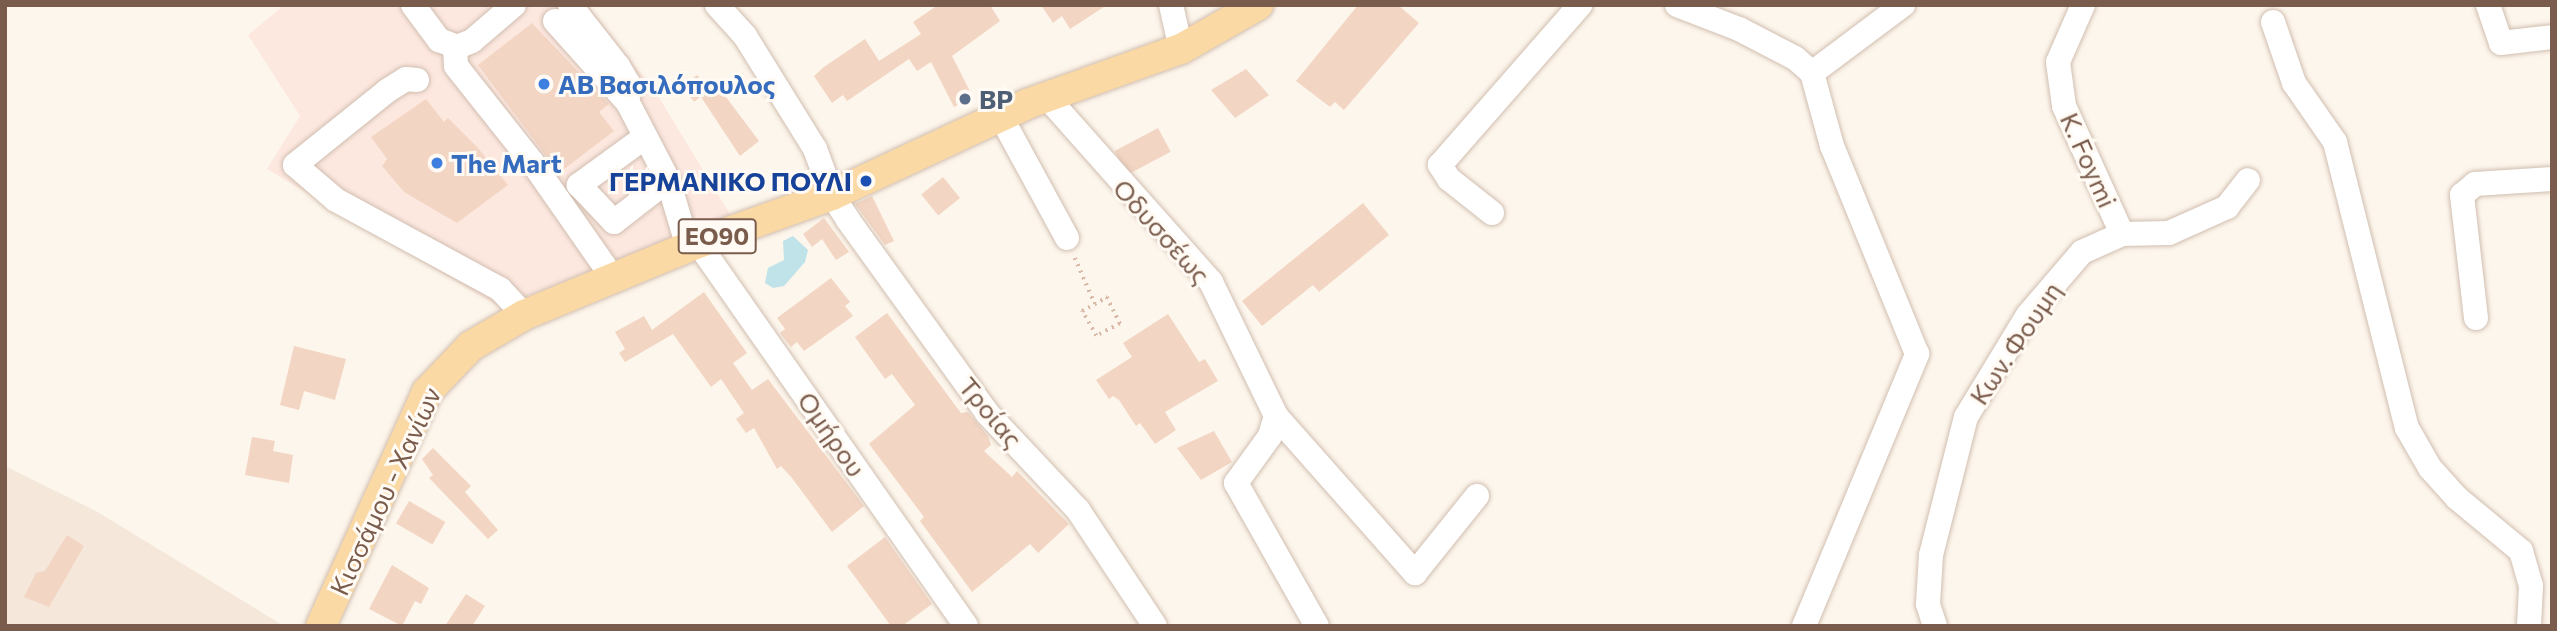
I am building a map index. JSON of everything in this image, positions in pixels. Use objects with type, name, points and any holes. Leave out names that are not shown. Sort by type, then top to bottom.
[{"type":"main road","name":"Κισσάμου - Χανίων","points":[[321,626],[427,392],[471,346],[524,315],[693,245],[832,195],[1000,115],[1181,49],[1258,5]]},
{"type":"street","points":[[413,5],[439,40],[455,47],[472,41],[514,5]]},
{"type":"street","name":"Τροίας","points":[[717,5],[746,36],[815,149],[832,195],[987,413],[1078,510],[1155,626]]},
{"type":"street","points":[[1171,5],[1181,49]]},
{"type":"street","points":[[1492,213],[1449,179],[1440,165],[1580,5]]},
{"type":"street","points":[[1677,5],[1739,29],[1795,58],[1812,74],[1832,146],[1917,354],[1804,626]]},
{"type":"street","points":[[1812,74],[1903,5]]},
{"type":"street","name":"K. Foymi","points":[[2083,5],[2058,62],[2064,106],[2122,234]]},
{"type":"street","points":[[2488,5],[2501,43],[2552,37]]},
{"type":"street","name":"Ομήρου","points":[[563,13],[628,103],[668,180],[693,245],[965,626]]},
{"type":"street","points":[[2273,22],[2294,83],[2334,142],[2407,428],[2430,468],[2458,498],[2521,551],[2531,586],[2529,626]]},
{"type":"street","points":[[455,47],[456,66],[532,162],[613,278]]},
{"type":"street","points":[[417,80],[406,79],[387,91],[295,165],[336,200],[500,289],[524,315]]},
{"type":"street","name":"Οδυσσέως","points":[[1046,96],[1211,282],[1276,416],[1415,573],[1477,496]]},
{"type":"street","points":[[1000,115],[1067,238]]},
{"type":"street","points":[[645,137],[579,185],[614,222],[668,180]]},
{"type":"street","points":[[2476,318],[2462,195],[2475,184],[2552,179]]},
{"type":"street","name":"Κων. Φουμη","points":[[1935,626],[1928,604],[1931,555],[1966,417],[2001,355],[2062,272],[2082,251],[2122,234],[2169,233],[2227,207],[2248,180]]},
{"type":"street","points":[[1276,416],[1270,436],[1236,483],[1317,626]]},
{"type":"path","points":[[1067,238],[1095,304]]},
{"type":"path","points":[[1107,297],[1120,324],[1096,336],[1082,311],[1095,304],[1107,297]]},
{"type":"shaded area","points":[[284,5],[587,5],[655,91],[731,216],[499,307],[267,169],[300,116],[248,35]]},
{"type":"shaded area","points":[[5,466],[96,511],[284,626],[5,626]]},
{"type":"water","points":[[793,236],[808,250],[805,262],[784,286],[773,288],[765,283],[768,268],[784,260],[783,241]]},
{"type":"building","points":[[938,5],[990,5],[1000,21],[952,56],[973,97],[954,107],[931,62],[917,71],[909,59],[847,101],[843,95],[832,103],[814,76],[865,39],[879,61],[921,34],[913,22]]},
{"type":"building","points":[[1041,5],[1107,5],[1070,29],[1062,16],[1053,23]]},
{"type":"building","points":[[1358,5],[1398,5],[1419,23],[1344,110],[1335,102],[1330,107],[1296,81]]},
{"type":"building","name":"ΑΒ Βασιλόπουλος","points":[[532,23],[609,104],[599,112],[614,131],[559,173],[478,65]]},
{"type":"building","points":[[1246,69],[1269,95],[1235,118],[1211,90]]},
{"type":"building","points":[[697,75],[709,90],[694,102],[682,87]]},
{"type":"building","points":[[717,85],[759,141],[740,156],[701,97]]},
{"type":"building","name":"The Mart","points":[[426,99],[444,122],[448,118],[478,148],[508,185],[457,223],[404,192],[382,166],[387,159],[371,137]]},
{"type":"building","points":[[1158,128],[1171,152],[1127,175],[1115,151]]},
{"type":"building","points":[[943,177],[960,198],[938,216],[921,195]]},
{"type":"building","points":[[872,196],[894,241],[885,245],[855,204]]},
{"type":"building","points":[[1363,203],[1389,235],[1319,292],[1313,285],[1262,326],[1242,301]]},
{"type":"building","points":[[824,218],[849,252],[836,260],[822,239],[812,247],[803,234]]},
{"type":"building","points":[[831,278],[850,302],[845,306],[853,316],[804,351],[797,342],[791,347],[780,333],[785,329],[777,318]]},
{"type":"building","points":[[704,292],[747,353],[733,363],[752,390],[768,379],[864,506],[832,532],[792,478],[781,466],[777,469],[754,428],[746,433],[736,419],[744,413],[721,379],[711,387],[673,334],[625,362],[619,353],[625,349],[615,332],[644,316],[652,330]]},
{"type":"building","points":[[887,313],[961,413],[968,412],[988,436],[991,445],[984,451],[1012,477],[1017,471],[1069,524],[1038,553],[1030,544],[972,592],[920,521],[924,517],[869,444],[915,405],[892,374],[885,379],[855,337]]},
{"type":"building","points":[[1168,314],[1199,362],[1205,359],[1218,381],[1165,412],[1176,430],[1155,444],[1140,423],[1136,426],[1119,400],[1113,396],[1109,399],[1096,380],[1132,357],[1123,343]]},
{"type":"building","points":[[294,346],[346,359],[335,400],[304,391],[299,410],[280,405]]},
{"type":"building","points":[[1214,431],[1232,462],[1201,480],[1177,448]]},
{"type":"building","points":[[252,437],[275,441],[273,451],[293,455],[289,483],[245,475]]},
{"type":"building","points":[[433,448],[471,486],[465,492],[498,530],[488,539],[429,478],[433,475],[422,459]]},
{"type":"building","points":[[409,501],[445,522],[432,545],[396,524]]},
{"type":"building","points":[[67,535],[84,546],[49,607],[24,597],[36,573],[45,571]]},
{"type":"building","points":[[885,537],[932,604],[902,626],[891,626],[847,566]]},
{"type":"building","points":[[392,565],[429,588],[421,604],[415,601],[402,626],[369,609]]},
{"type":"building","points":[[466,594],[485,606],[472,626],[445,626]]},
{"type":"place","name":"ΑΒ Βασιλόπουλος","points":[[544,84]]},
{"type":"place","name":"BP","points":[[965,99]]},
{"type":"place","name":"The Mart","points":[[437,163]]},
{"type":"place","name":"ΓΕΡΜΑΝΙΚΟ ΠΟΥΛΙ","points":[[866,181]]}]
